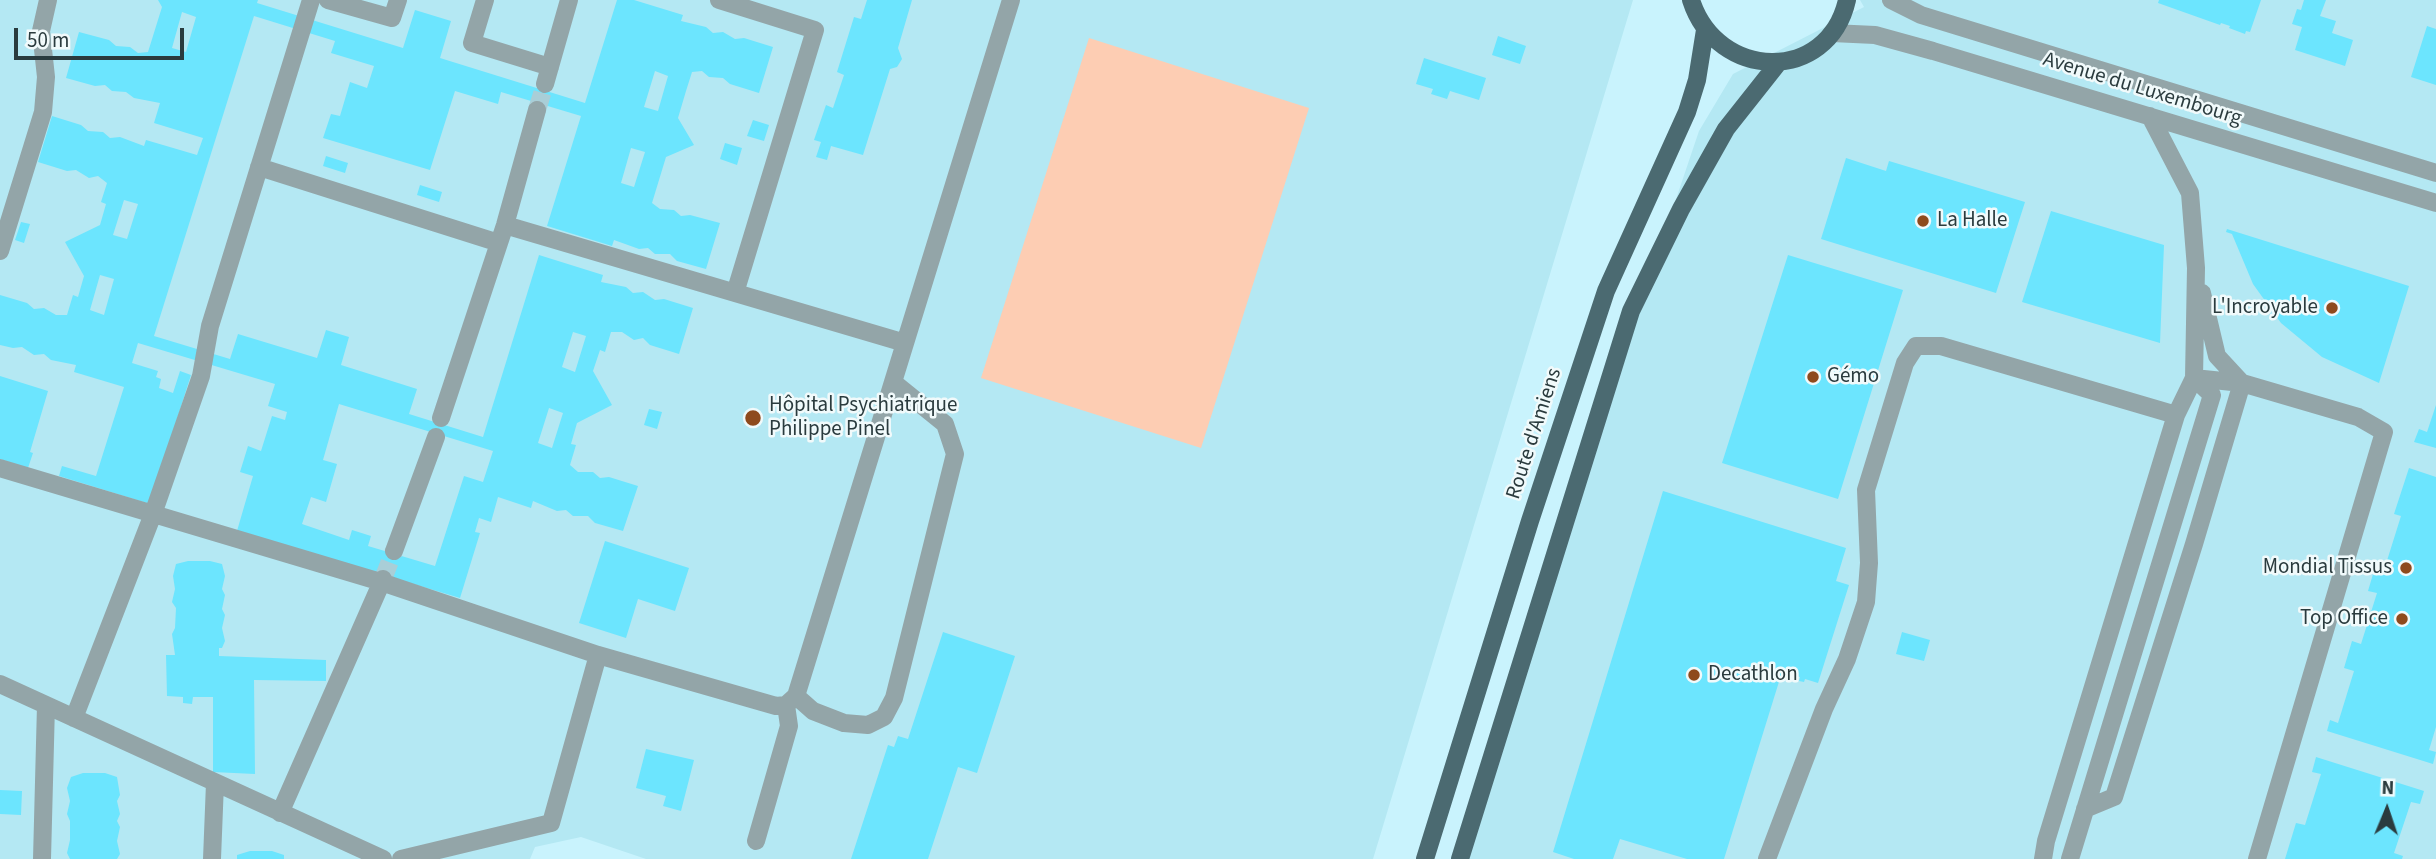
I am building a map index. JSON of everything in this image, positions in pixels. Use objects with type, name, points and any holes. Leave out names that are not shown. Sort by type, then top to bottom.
[{"type":"main road","points":[[1691,0],[1696,16],[1705,30],[1725,50],[1751,60],[1779,62],[1799,57],[1817,47],[1832,33],[1844,12],[1847,0]]},
{"type":"main road","name":"Route d'Amiens","points":[[1425,859],[1530,521],[1606,291],[1687,111],[1697,80],[1705,30]]},
{"type":"main road","points":[[1460,859],[1631,311],[1726,129],[1779,62]]},
{"type":"street","points":[[1,244],[43,112],[46,77],[41,31],[48,0]]},
{"type":"street","points":[[74,719],[153,514],[201,376],[210,326],[310,0]]},
{"type":"street","points":[[328,0],[392,18],[398,0]]},
{"type":"street","points":[[483,0],[472,43],[550,66]]},
{"type":"street","points":[[545,84],[569,0]]},
{"type":"street","points":[[719,0],[815,30],[735,293]]},
{"type":"street","points":[[756,841],[789,726],[791,701],[1011,0]]},
{"type":"street","name":"Avenue du Luxembourg","points":[[1892,0],[1922,15],[2436,173]]},
{"type":"street","name":"Avenue du Luxembourg","points":[[1832,33],[1875,35],[2436,203]]},
{"type":"street","points":[[441,418],[505,225],[537,110]]},
{"type":"street","points":[[2043,859],[2046,841],[2176,415],[2194,378],[2196,268],[2190,193],[2150,116]]},
{"type":"street","points":[[259,167],[499,243]]},
{"type":"street","points":[[505,225],[905,343]]},
{"type":"street","points":[[2070,859],[2214,387],[2217,356],[2196,268]]},
{"type":"street","points":[[1767,859],[1824,709],[1847,659],[1866,602],[1869,563],[1867,490],[1905,363],[1916,346],[1941,346],[2176,415]]},
{"type":"street","points":[[2217,356],[2242,383]]},
{"type":"street","points":[[2194,378],[2214,387],[2242,383],[2358,417],[2384,432],[2257,859]]},
{"type":"street","points":[[0,468],[382,580],[598,655],[776,706],[791,701],[844,723],[868,726],[884,717],[894,698],[955,453],[945,424],[893,382]]},
{"type":"street","points":[[2085,809],[2114,797],[2242,383]]},
{"type":"street","points":[[394,551],[436,437]]},
{"type":"street","points":[[280,813],[382,580]]},
{"type":"street","points":[[401,859],[551,823],[598,655]]},
{"type":"street","points":[[0,684],[383,859]]},
{"type":"street","points":[[42,859],[46,705]]},
{"type":"street","points":[[212,859],[215,783]]},
{"type":"shaded area","name":"Hôpital Psychiatrique Philippe Pinel","points":[[0,0],[1633,0],[1373,859],[646,859],[581,837],[535,847],[530,859],[0,859]]},
{"type":"shaded area","points":[[1860,0],[2436,0],[2436,859],[1453,859],[1699,131],[1733,74],[1864,7]]},
{"type":"shaded area","points":[[1089,38],[1309,108],[1201,448],[981,378]]},
{"type":"building","points":[[158,0],[258,0],[257,3],[403,48],[415,10],[451,21],[440,58],[585,103],[617,0],[634,0],[683,15],[681,21],[706,27],[713,33],[723,32],[735,39],[744,38],[773,47],[759,93],[730,84],[723,78],[709,77],[702,71],[692,72],[678,118],[694,145],[666,157],[652,203],[660,209],[674,210],[681,216],[690,215],[720,223],[706,269],[677,261],[670,254],[655,254],[648,248],[639,249],[614,240],[612,246],[547,226],[581,116],[501,92],[498,104],[455,91],[430,170],[323,138],[331,114],[340,116],[350,82],[367,88],[374,66],[331,53],[335,41],[254,16],[154,336],[230,359],[238,334],[317,358],[326,330],[349,337],[341,365],[417,389],[409,414],[483,437],[539,255],[603,275],[601,282],[626,287],[633,293],[643,292],[655,300],[664,299],[693,308],[679,354],[650,345],[643,338],[634,340],[622,332],[611,332],[605,352],[600,350],[593,371],[612,405],[577,423],[571,444],[576,445],[570,465],[578,472],[593,472],[600,478],[609,477],[638,486],[623,531],[595,523],[588,516],[573,516],[566,510],[557,511],[533,501],[531,508],[498,497],[491,522],[479,518],[475,532],[480,533],[460,598],[237,531],[253,476],[240,472],[248,446],[261,451],[272,416],[285,420],[287,412],[268,406],[275,384],[138,343],[132,363],[158,371],[156,377],[161,379],[159,388],[173,393],[180,371],[191,375],[150,504],[59,476],[62,466],[96,476],[124,387],[74,372],[76,365],[51,360],[44,354],[34,355],[22,347],[0,345],[0,295],[27,303],[34,309],[44,308],[56,315],[67,315],[73,295],[78,297],[84,276],[65,242],[100,225],[106,204],[101,202],[107,183],[98,176],[89,178],[76,170],[67,171],[38,162],[52,116],[81,125],[88,131],[103,132],[110,138],[120,137],[144,146],[146,140],[197,155],[203,138],[154,123],[160,103],[134,98],[126,92],[112,91],[105,85],[95,86],[66,78],[79,32],[109,40],[116,46],[130,47],[138,53],[148,52],[162,7]],"holes":[[[182,12],[196,17],[186,52],[172,48]],[[655,71],[668,76],[658,111],[644,107]],[[631,148],[645,152],[634,187],[621,183]],[[124,200],[138,204],[127,239],[113,235]],[[100,275],[114,279],[104,315],[90,310]],[[573,332],[586,336],[575,372],[562,367]],[[339,404],[493,451],[483,482],[464,476],[435,566],[368,546],[371,536],[352,530],[349,540],[302,524],[311,497],[326,502],[337,464],[323,460]],[[549,408],[563,413],[552,448],[538,443]]]},
{"type":"building","points":[[867,0],[912,0],[898,48],[902,59],[897,67],[890,69],[863,155],[831,146],[827,160],[816,157],[821,142],[814,140],[826,105],[833,108],[844,75],[837,72],[854,17],[861,19]]},
{"type":"building","points":[[2159,0],[2261,0],[2250,32],[2246,31],[2245,34],[2229,28],[2230,26],[2158,3]]},
{"type":"building","points":[[2304,0],[2326,0],[2320,16],[2336,21],[2332,33],[2353,40],[2345,66],[2295,50],[2302,27],[2292,24],[2297,9],[2301,10]]},
{"type":"building","points":[[2427,26],[2436,29],[2436,85],[2411,77]]},
{"type":"building","points":[[1498,36],[1526,46],[1520,64],[1492,55]]},
{"type":"building","points":[[1424,58],[1486,78],[1479,100],[1450,91],[1447,99],[1431,94],[1433,89],[1416,84]]},
{"type":"building","points":[[753,120],[769,125],[764,141],[747,136]]},
{"type":"building","points":[[725,143],[742,148],[737,165],[720,159]]},
{"type":"building","points":[[326,156],[348,163],[345,173],[323,166]]},
{"type":"building","name":"La Halle","points":[[1846,158],[1886,171],[1889,161],[2025,202],[1996,293],[1821,239]]},
{"type":"building","points":[[420,185],[442,192],[439,202],[417,195]]},
{"type":"building","points":[[2051,211],[2164,245],[2160,343],[2022,302]]},
{"type":"building","points":[[21,222],[30,224],[24,243],[15,240]]},
{"type":"building","points":[[2227,229],[2409,286],[2379,383],[2322,357],[2281,323],[2253,284],[2232,234],[2226,232]]},
{"type":"building","name":"Gémo","points":[[1788,255],[1903,290],[1838,499],[1722,463]]},
{"type":"building","points":[[0,376],[48,391],[28,468],[0,459]]},
{"type":"building","points":[[2436,405],[2436,448],[2414,442],[2419,429],[2427,432]]},
{"type":"building","points":[[649,409],[662,412],[657,429],[644,425]]},
{"type":"building","points":[[2409,468],[2436,477],[2436,727],[2429,750],[2436,752],[2433,764],[2327,731],[2330,720],[2338,723],[2354,671],[2344,668],[2352,641],[2361,644],[2377,593],[2368,591],[2376,564],[2385,567],[2401,516],[2394,514]]},
{"type":"building","name":"Decathlon","points":[[1663,491],[1846,548],[1836,581],[1849,585],[1818,683],[1805,679],[1804,682],[1799,681],[1800,677],[1782,672],[1724,859],[1687,859],[1620,839],[1613,859],[1574,859],[1553,852]]},
{"type":"building","points":[[605,541],[689,568],[675,611],[638,599],[626,638],[579,623]]},
{"type":"building","points":[[188,561],[222,564],[225,576],[222,609],[225,615],[222,628],[225,641],[222,648],[219,648],[219,656],[326,660],[326,681],[254,680],[255,774],[213,772],[213,697],[193,697],[192,704],[183,703],[183,697],[167,696],[166,655],[175,655],[172,634],[176,608],[172,602],[175,589],[173,576],[176,564]]},
{"type":"building","points":[[943,632],[1015,656],[977,773],[958,767],[928,859],[851,859],[888,745],[894,747],[898,736],[908,739]]},
{"type":"building","points":[[1902,632],[1930,640],[1924,661],[1896,654]]},
{"type":"building","points":[[646,749],[694,760],[681,811],[663,806],[666,796],[636,788]]},
{"type":"building","points":[[2316,757],[2424,791],[2420,804],[2411,802],[2394,853],[2403,856],[2402,859],[2285,859],[2296,823],[2305,825],[2321,774],[2312,772]]},
{"type":"building","points":[[83,773],[105,773],[117,777],[120,814],[117,821],[120,827],[117,841],[120,854],[117,859],[70,859],[67,853],[70,821],[67,814],[70,801],[67,788],[71,777]]},
{"type":"building","points":[[0,790],[22,791],[21,815],[0,814]]},
{"type":"building","points":[[250,851],[272,851],[284,855],[284,859],[237,859],[237,855]]},
{"type":"tunnel","points":[[537,110],[545,84]]},
{"type":"tunnel","points":[[383,579],[394,551]]},
{"type":"place","name":"La Halle","points":[[1923,221]]},
{"type":"place","name":"L'Incroyable","points":[[2332,308]]},
{"type":"place","name":"Gémo","points":[[1813,377]]},
{"type":"place","name":"Hôpital Psychiatrique Philippe Pinel","points":[[753,418]]},
{"type":"place","name":"Mondial Tissus","points":[[2406,568]]},
{"type":"place","name":"Top Office","points":[[2402,619]]},
{"type":"place","name":"Decathlon","points":[[1694,675]]}]
